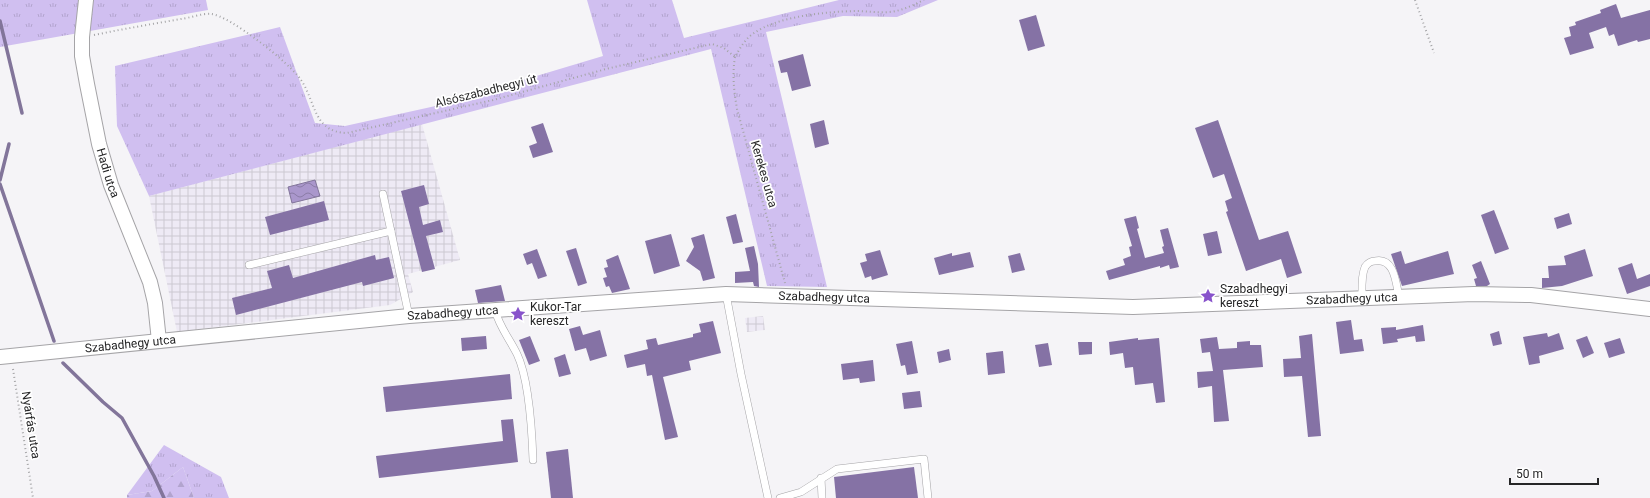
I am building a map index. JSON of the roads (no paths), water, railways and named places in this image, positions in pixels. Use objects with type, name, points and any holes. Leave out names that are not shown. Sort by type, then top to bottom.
[{"type":"street","name":"Hadi utca","points":[[86,0],[82,37],[82,56],[99,144],[111,186],[150,282],[159,341]]},
{"type":"street","name":"Szabadhegy utca","points":[[5,356],[409,316],[726,294],[1134,307],[1474,294],[1531,295],[1650,309]]},
{"type":"lane","points":[[383,194],[409,316]]},
{"type":"lane","points":[[249,264],[391,231]]},
{"type":"lane","points":[[1362,298],[1364,268],[1370,262],[1377,260],[1385,262],[1392,268],[1399,297]]},
{"type":"lane","points":[[726,294],[741,374],[768,498]]},
{"type":"lane","points":[[495,310],[498,322],[517,354],[522,368],[532,432],[533,460]]},
{"type":"lane","points":[[780,498],[801,492],[837,469],[924,459],[928,498]]},
{"type":"lane","points":[[821,478],[822,498]]},
{"type":"water","points":[[315,180],[320,196],[292,203],[288,187]]},
{"type":"waterway","points":[[0,21],[22,113]]},
{"type":"waterway","points":[[0,180],[9,144]]},
{"type":"waterway","points":[[0,184],[54,341]]},
{"type":"waterway","points":[[63,363],[103,402],[122,418],[154,476],[164,498]]},
{"type":"place","name":"Szabadhegyi kereszt","points":[[1208,296]]},
{"type":"place","name":"Kukor-Tar kereszt","points":[[518,314]]}]
